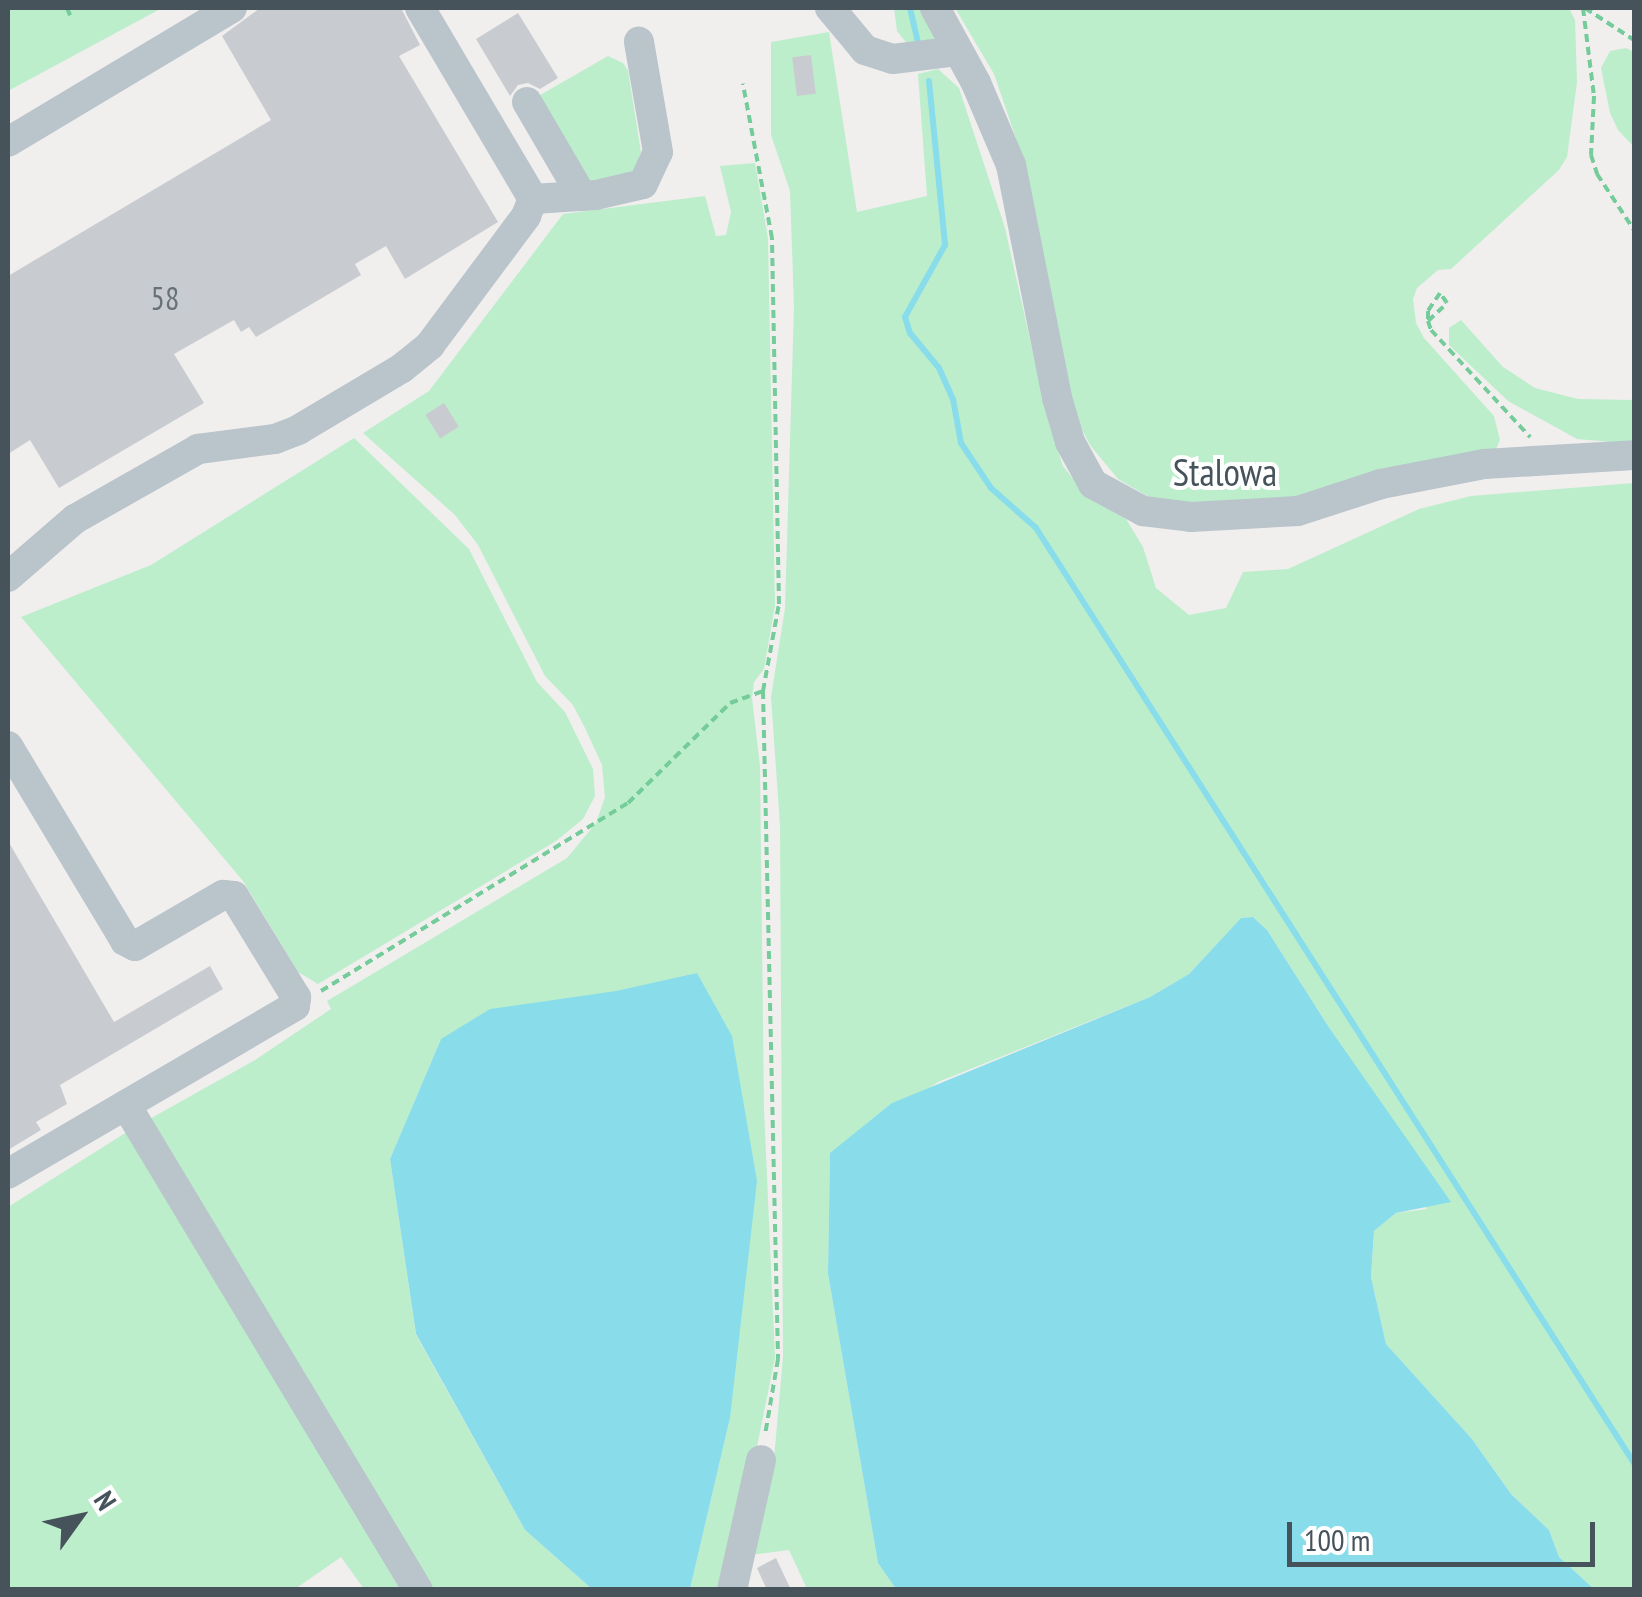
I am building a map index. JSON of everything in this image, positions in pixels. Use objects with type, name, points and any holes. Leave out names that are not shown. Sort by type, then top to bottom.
[{"type":"street","points":[[8,142],[232,8]]},
{"type":"street","points":[[420,8],[534,199]]},
{"type":"street","points":[[830,8],[864,50],[892,59],[957,51]]},
{"type":"street","name":"Stalowa","points":[[935,8],[1011,165],[1057,398],[1070,442],[1093,484],[1143,511],[1190,517],[1298,511],[1380,484],[1484,464],[1634,455]]},
{"type":"street","points":[[534,199],[629,190],[643,184],[658,152],[640,42]]},
{"type":"street","points":[[527,102],[582,196]]},
{"type":"street","points":[[8,577],[74,519],[198,448],[275,439],[402,368],[430,345],[526,216],[534,199]]},
{"type":"street","points":[[8,746],[125,941],[135,946],[223,896],[234,896],[296,996],[295,1006],[8,1174]]},
{"type":"street","points":[[126,1105],[418,1590]]},
{"type":"street","points":[[732,1590],[760,1460]]},
{"type":"path","points":[[67,8],[70,14]]},
{"type":"path","points":[[1584,8],[1634,40]]},
{"type":"path","points":[[1584,8],[1594,96],[1592,156],[1596,174],[1634,230]]},
{"type":"path","points":[[744,84],[772,238],[779,604],[763,691],[778,1359],[760,1460]]},
{"type":"path","points":[[1428,322],[1447,303],[1440,293],[1430,302],[1428,322],[1439,343],[1516,424],[1558,457]]},
{"type":"path","points":[[295,1006],[628,803],[730,703],[763,691]]},
{"type":"green space","points":[[8,8],[162,8],[8,91]]},
{"type":"green space","points":[[894,8],[926,8],[941,38],[909,46],[897,31]]},
{"type":"green space","points":[[955,8],[1569,8],[1575,20],[1577,82],[1567,157],[1559,170],[1451,269],[1438,270],[1417,288],[1413,299],[1416,323],[1424,338],[1494,416],[1500,440],[1496,449],[1302,500],[1201,505],[1156,501],[1118,479],[1090,445],[1076,418],[1023,159],[994,74]]},
{"type":"green space","points":[[829,32],[857,212],[927,196],[918,74],[938,69],[959,88],[1005,228],[1048,420],[1063,466],[1087,497],[1126,519],[1143,547],[1156,588],[1189,615],[1226,608],[1243,572],[1288,569],[1419,509],[1471,496],[1634,483],[1634,1589],[1594,1589],[1559,1557],[1549,1530],[1511,1494],[1472,1439],[1386,1344],[1371,1277],[1374,1231],[1396,1213],[1427,1209],[1330,1029],[1267,930],[1253,917],[1241,918],[1189,974],[1150,997],[938,1082],[830,1153],[828,1274],[878,1563],[896,1589],[807,1589],[789,1550],[742,1556],[773,1470],[783,1357],[780,826],[771,697],[785,608],[794,307],[790,191],[771,135],[771,42]]},
{"type":"green space","points":[[1626,48],[1634,52],[1634,147],[1618,130],[1610,113],[1601,68],[1610,51]]},
{"type":"green space","points":[[608,56],[623,63],[628,71],[641,152],[633,175],[592,184],[535,98]]},
{"type":"green space","points":[[755,163],[768,238],[775,605],[764,669],[754,682],[752,698],[760,766],[764,1108],[775,1358],[728,1589],[690,1589],[730,1418],[697,973],[441,1039],[390,1159],[416,1335],[525,1530],[592,1589],[364,1589],[341,1557],[295,1589],[8,1590],[8,1207],[130,1130],[255,1060],[331,1009],[327,1001],[567,858],[596,823],[605,797],[602,765],[585,728],[573,705],[545,676],[478,545],[455,515],[363,433],[429,391],[563,214],[705,196],[716,236],[726,235],[731,212],[720,166]]},
{"type":"green space","points":[[1461,320],[1503,367],[1535,388],[1578,399],[1634,400],[1634,444],[1577,439],[1508,401],[1449,345],[1449,328]]},
{"type":"green space","points":[[354,438],[469,549],[537,682],[565,712],[593,769],[595,796],[583,819],[556,841],[318,984],[298,972],[243,881],[21,617],[151,565]]},
{"type":"water","points":[[1253,917],[1267,930],[1330,1029],[1451,1202],[1396,1213],[1374,1231],[1371,1277],[1386,1344],[1472,1439],[1511,1494],[1549,1530],[1559,1557],[1594,1589],[896,1589],[878,1563],[828,1274],[830,1153],[892,1103],[1150,997],[1189,974],[1241,918]]},
{"type":"water","points":[[697,973],[732,1036],[757,1181],[730,1418],[690,1589],[592,1589],[525,1530],[416,1334],[390,1159],[441,1039],[490,1009],[616,991]]},
{"type":"building","points":[[260,8],[401,8],[420,45],[399,56],[498,222],[405,279],[386,246],[355,264],[361,275],[256,337],[249,327],[241,332],[234,320],[174,354],[204,403],[59,488],[30,440],[8,454],[8,276],[271,120],[222,36]]},
{"type":"building","points":[[518,13],[558,78],[540,89],[528,83],[518,85],[510,96],[476,39]]},
{"type":"building","points":[[811,55],[816,94],[797,96],[792,57]]},
{"type":"building","points":[[444,403],[459,427],[440,438],[425,415]]},
{"type":"building","points":[[8,841],[114,1022],[210,966],[223,989],[60,1085],[67,1104],[36,1122],[41,1130],[8,1150]]},
{"type":"building","points":[[776,1558],[791,1590],[767,1590],[757,1568]]},
{"type":"waterway","points":[[910,8],[917,39]]},
{"type":"waterway","points":[[929,81],[945,245],[905,317],[910,333],[939,368],[953,399],[961,443],[991,488],[1036,528],[1634,1463]]}]
